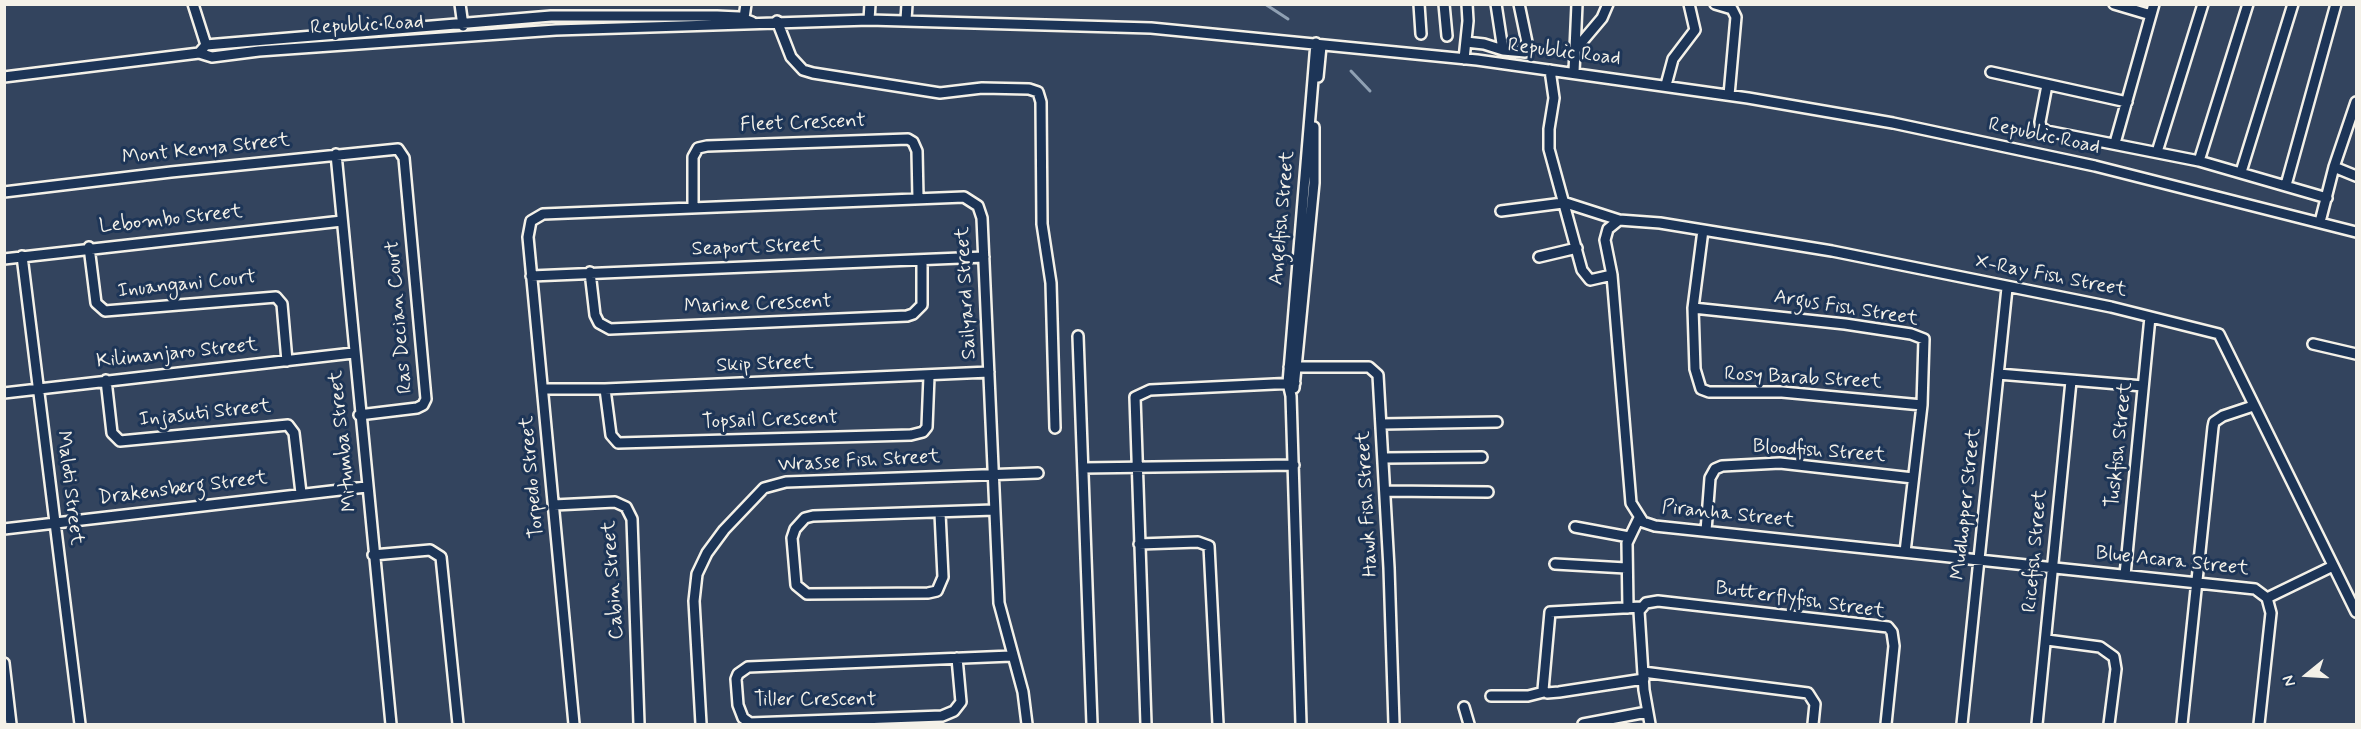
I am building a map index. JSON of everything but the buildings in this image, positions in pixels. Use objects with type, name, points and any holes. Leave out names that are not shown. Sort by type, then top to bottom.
[{"type":"street","points":[[193,4],[203,49]]},
{"type":"street","points":[[460,4],[465,37]]},
{"type":"street","points":[[746,4],[748,20]]},
{"type":"street","points":[[869,20],[870,4]]},
{"type":"street","points":[[906,20],[907,4]]},
{"type":"street","points":[[1419,4],[1421,34]]},
{"type":"street","points":[[1444,4],[1447,36]]},
{"type":"street","points":[[1464,59],[1467,4]]},
{"type":"street","points":[[1496,4],[1503,50]]},
{"type":"street","points":[[1466,42],[1523,53],[1528,49],[1519,4]]},
{"type":"street","points":[[1574,72],[1577,4]]},
{"type":"street","points":[[1575,50],[1602,18],[1608,4]]},
{"type":"street","points":[[1666,85],[1673,60],[1695,30],[1689,4]]},
{"type":"street","points":[[1715,4],[1732,9],[1736,17],[1729,95]]},
{"type":"street","points":[[2114,4],[2151,15]]},
{"type":"street","points":[[2115,143],[2154,4]]},
{"type":"street","points":[[2157,152],[2203,4]]},
{"type":"street","points":[[2199,161],[2248,4]]},
{"type":"street","points":[[2241,172],[2293,4]]},
{"type":"street","points":[[2286,185],[2336,4]]},
{"type":"street","name":"Republic Road","points":[[4,77],[203,49],[463,22],[590,16],[777,21],[906,20],[1151,28],[1464,59],[1574,72],[1729,95],[1963,138],[2128,174],[2356,232]]},
{"type":"street","name":"Republic Road","points":[[203,49],[212,57],[259,51],[547,31],[748,20]]},
{"type":"street","points":[[777,21],[790,57],[803,70],[813,73],[940,93],[982,88],[1029,89],[1038,92],[1041,102],[1041,224],[1051,283],[1055,428]]},
{"type":"street","name":"Angelfish Street","points":[[1301,724],[1291,383],[1314,183],[1314,118],[1318,43]]},
{"type":"street","points":[[1550,70],[1554,105],[1548,139],[1582,270],[1587,279],[1593,280],[1611,275]]},
{"type":"street","points":[[1990,72],[2127,102]]},
{"type":"street","points":[[2048,85],[2040,122],[2043,129],[2199,161],[2327,198]]},
{"type":"street","points":[[2320,222],[2334,167],[2356,102]]},
{"type":"street","points":[[2346,136],[2356,140]]},
{"type":"street","name":"Fleet Crescent","points":[[693,207],[694,154],[702,147],[718,146],[908,140],[913,142],[917,151],[918,198]]},
{"type":"street","name":"Mont Kenya Street","points":[[4,192],[396,148],[402,152],[404,160]]},
{"type":"street","name":"Mitumba Street","points":[[336,154],[353,353],[390,724]]},
{"type":"street","name":"Ras Decian Court","points":[[359,415],[417,408],[423,405],[426,399],[404,160]]},
{"type":"street","points":[[2334,167],[2356,176]]},
{"type":"street","name":"Sailyard Street","points":[[529,227],[535,217],[543,214],[918,198],[964,197],[974,202],[980,210],[984,257],[999,603],[1011,656],[1023,692],[1026,724]]},
{"type":"street","points":[[1500,211],[1563,202]]},
{"type":"street","name":"X-Ray Fish Street","points":[[1563,202],[1619,220],[1703,230],[1832,251],[2007,288],[2111,307],[2221,335],[2253,406],[2356,612]]},
{"type":"street","name":"Piranha Street","points":[[1619,220],[1608,229],[1606,236],[1631,503],[1639,518],[1655,526],[1978,560]]},
{"type":"street","name":"Lebombo Street","points":[[4,259],[89,247],[342,221]]},
{"type":"street","name":"Torpedo Street","points":[[529,227],[531,276],[574,724]]},
{"type":"street","name":"Rosy Barab Street","points":[[1703,230],[1693,308],[1695,369],[1699,386],[1705,392],[1782,392],[1922,405]]},
{"type":"street","name":"Inuangani Court","points":[[89,247],[96,303],[105,311],[276,297],[282,304],[287,361]]},
{"type":"street","points":[[1539,257],[1577,248]]},
{"type":"street","name":"Maloti Street","points":[[22,256],[80,724]]},
{"type":"street","name":"Seaport Street","points":[[531,276],[984,257]]},
{"type":"street","name":"Marine Crescent","points":[[590,272],[595,315],[599,323],[610,329],[907,316],[913,314],[922,304],[922,260]]},
{"type":"street","name":"Mudhopper Street","points":[[1962,724],[2007,288]]},
{"type":"street","name":"Argus Fish Street","points":[[1693,308],[1845,324],[1920,336],[1926,343],[1922,405],[1905,552]]},
{"type":"street","name":"Tuskfish Street","points":[[2125,575],[2150,317]]},
{"type":"street","points":[[1078,336],[1092,724]]},
{"type":"street","points":[[2313,344],[2356,354]]},
{"type":"street","name":"Kilimanjaro Street","points":[[4,393],[353,353]]},
{"type":"street","name":"Hawk Fish Street","points":[[1292,367],[1369,367],[1376,371],[1380,382],[1394,724]]},
{"type":"street","name":"Skip Street","points":[[543,389],[605,389],[989,372]]},
{"type":"street","points":[[1998,374],[2143,386]]},
{"type":"street","name":"Topsail Crescent","points":[[605,389],[608,425],[614,440],[618,443],[910,435],[923,432],[927,427],[929,376]]},
{"type":"street","name":"Injasuti Street","points":[[106,380],[112,433],[120,441],[288,424],[294,433],[301,493]]},
{"type":"street","name":"Ricefish Street","points":[[2037,724],[2072,381]]},
{"type":"street","points":[[1146,724],[1135,397],[1142,392],[1291,383]]},
{"type":"street","points":[[2182,724],[2213,424],[2228,413],[2253,406]]},
{"type":"street","points":[[1382,424],[1497,422]]},
{"type":"street","points":[[1384,458],[1482,456]]},
{"type":"street","name":"Bloodfish Street","points":[[1706,531],[1710,478],[1714,470],[1722,466],[1780,463],[1913,478]]},
{"type":"street","points":[[1083,468],[1293,465]]},
{"type":"street","name":"Wrasse Fish Street","points":[[701,724],[694,601],[697,574],[706,553],[757,493],[774,484],[786,482],[1038,473]]},
{"type":"street","name":"Drakensberg Street","points":[[4,530],[366,487]]},
{"type":"street","points":[[1386,491],[1488,492]]},
{"type":"street","name":"Cabin Street","points":[[554,505],[615,502],[626,507],[632,519],[639,724]]},
{"type":"street","points":[[940,513],[943,577],[936,591],[928,593],[807,594],[796,585],[792,538],[795,529],[805,518],[994,510]]},
{"type":"street","points":[[1628,608],[1626,568],[1629,537],[1639,518]]},
{"type":"street","points":[[1575,527],[1629,537]]},
{"type":"street","points":[[1139,544],[1198,542],[1209,546],[1218,724]]},
{"type":"street","points":[[373,555],[430,550],[441,557],[458,724]]},
{"type":"street","name":"Blue Acara Street","points":[[1978,560],[2255,589],[2267,598],[2271,613],[2259,724]]},
{"type":"street","points":[[1555,564],[1626,568]]},
{"type":"street","points":[[2267,598],[2333,566]]},
{"type":"street","name":"Butterflyfish Street","points":[[1643,605],[1658,601],[1888,627],[1893,632],[1894,646],[1886,724]]},
{"type":"street","points":[[1544,692],[1550,612],[1628,608],[1643,605],[1643,676],[1650,724]]},
{"type":"street","points":[[2047,640],[2100,646],[2114,657],[2116,665],[2109,724]]},
{"type":"street","name":"Tiller Crescent","points":[[957,658],[961,702],[954,711],[942,716],[750,723],[743,718],[738,705],[736,679],[738,674],[748,667],[957,658],[1011,656]]},
{"type":"street","points":[[4,663],[11,724]]},
{"type":"street","points":[[1491,696],[1528,696],[1544,692],[1559,692],[1643,676],[1808,693],[1815,704],[1813,724]]},
{"type":"street","points":[[1464,708],[1469,724]]},
{"type":"street","points":[[1583,724],[1647,711]]},
{"type":"waterway","points":[[1265,4],[1288,19]]},
{"type":"waterway","points":[[1351,71],[1370,91]]}]
